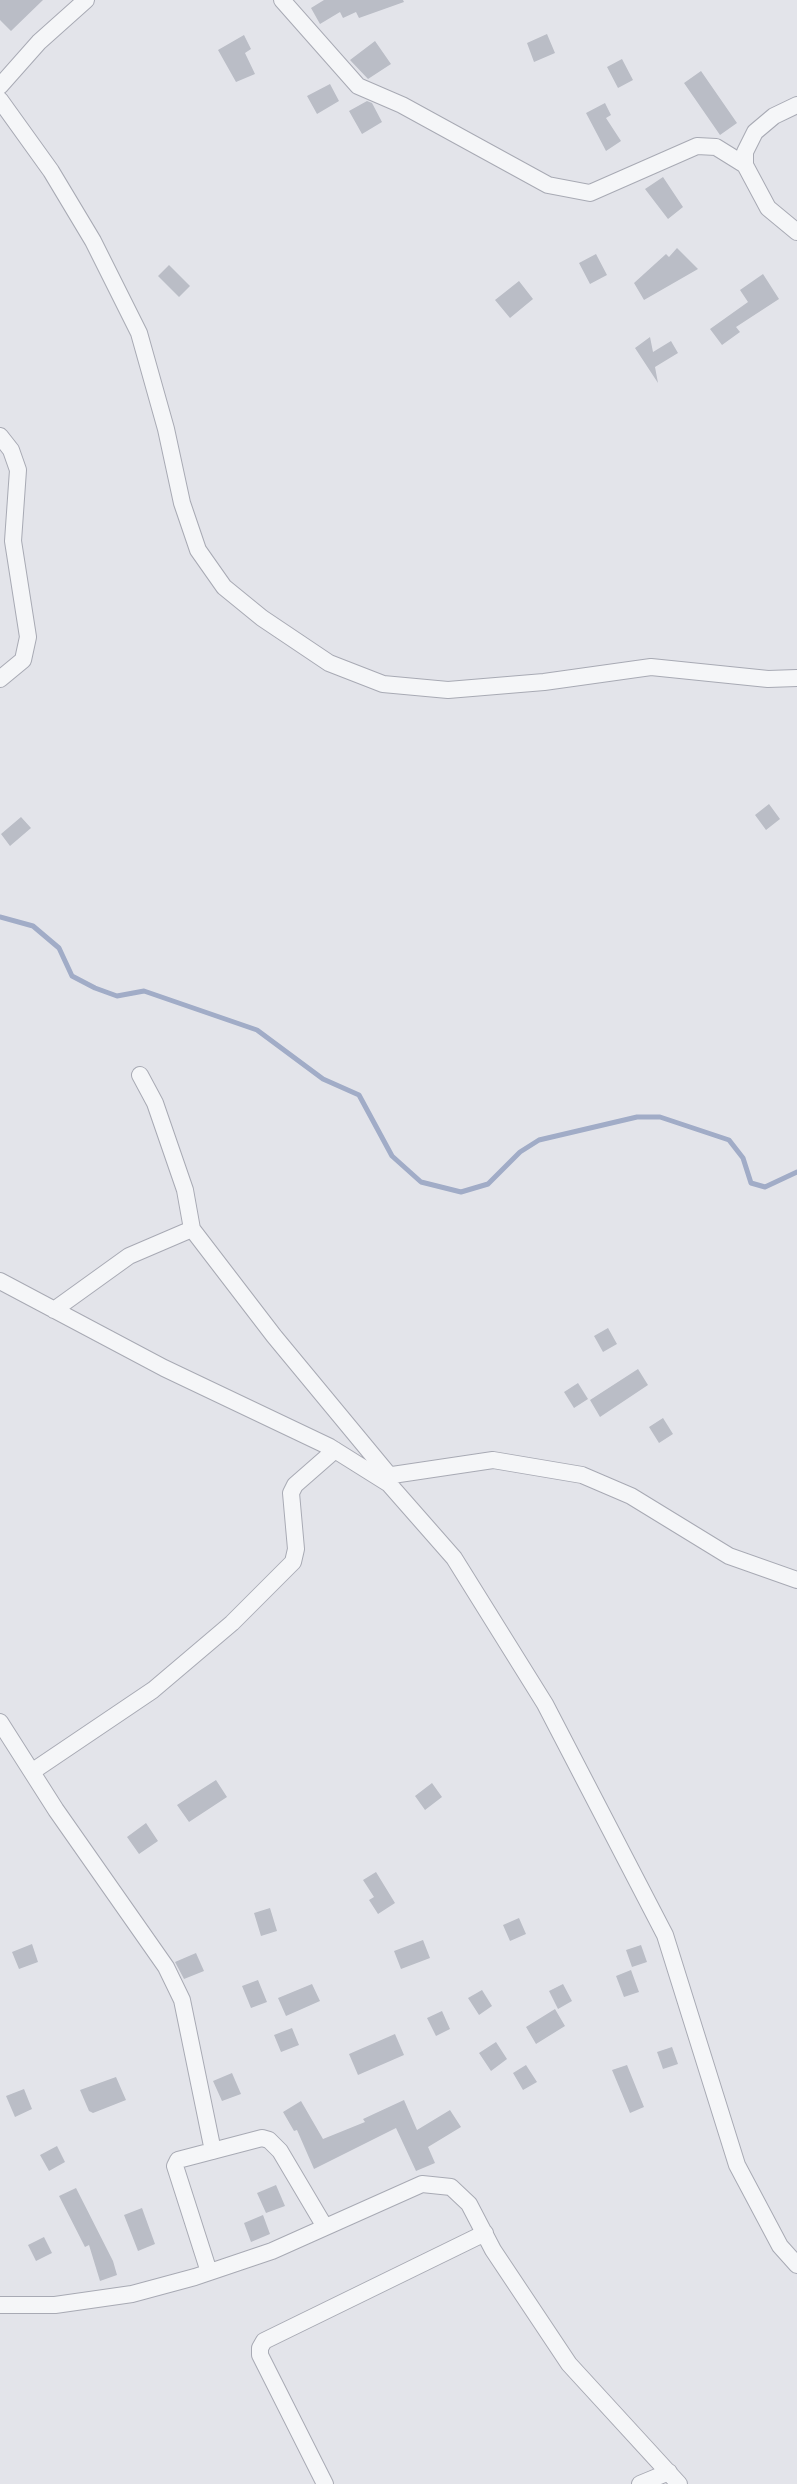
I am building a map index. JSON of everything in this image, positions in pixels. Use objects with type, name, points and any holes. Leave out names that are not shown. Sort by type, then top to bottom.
[{"type":"street","points":[[0,86],[40,41],[86,0]]},
{"type":"street","points":[[282,0],[358,86],[402,105],[548,185],[590,193],[697,146],[716,147],[745,165],[768,208],[797,232]]},
{"type":"street","points":[[0,100],[51,171],[86,229],[117,284],[139,333],[166,429],[182,503],[198,550],[224,587],[262,618],[329,663],[383,684],[448,690],[544,682],[650,667],[768,679],[797,678]]},
{"type":"street","points":[[745,165],[746,152],[755,132],[774,116],[797,105]]},
{"type":"street","points":[[0,436],[11,450],[19,470],[13,541],[28,638],[23,660],[0,679]]},
{"type":"street","points":[[140,1075],[155,1102],[185,1190],[192,1229],[389,1484],[454,1558],[545,1704],[665,1935],[737,2165],[780,2246],[797,2265]]},
{"type":"street","points":[[54,1310],[129,1256],[192,1229]]},
{"type":"street","points":[[0,1281],[164,1368],[383,1476],[493,1460],[582,1475],[631,1496],[729,1556],[797,1580]]},
{"type":"street","points":[[33,1771],[153,1690],[232,1623],[293,1562],[296,1549],[291,1493],[295,1485],[335,1450]]},
{"type":"street","points":[[0,1722],[56,1810],[166,1967],[182,2000],[213,2151]]},
{"type":"street","points":[[209,2272],[175,2166],[178,2160],[262,2138],[269,2140],[280,2151],[325,2227]]},
{"type":"street","points":[[0,2305],[55,2305],[132,2294],[271,2251],[422,2184],[434,2183],[451,2187],[469,2204],[569,2364],[613,2415],[674,2478]]},
{"type":"street","points":[[325,2484],[260,2355],[260,2347],[264,2341],[485,2233]]},
{"type":"street","points":[[640,2484],[674,2478]]},
{"type":"building","points":[[0,0],[43,0],[11,31],[0,20]]},
{"type":"building","points":[[324,0],[404,2],[359,18],[356,12],[343,18],[340,12],[320,24],[311,8]]},
{"type":"building","points":[[547,34],[555,53],[534,62],[527,43]]},
{"type":"building","points":[[244,35],[251,49],[245,53],[255,74],[236,82],[218,50]]},
{"type":"building","points":[[375,41],[391,64],[368,79],[350,60]]},
{"type":"building","points":[[622,59],[633,80],[618,88],[607,67]]},
{"type":"building","points":[[701,71],[737,123],[720,135],[684,83]]},
{"type":"building","points":[[330,84],[339,101],[317,114],[307,96]]},
{"type":"building","points":[[367,101],[372,103],[382,122],[362,134],[349,111]]},
{"type":"building","points":[[605,103],[611,115],[606,118],[621,141],[606,151],[586,113]]},
{"type":"building","points":[[663,177],[683,207],[668,219],[645,189]]},
{"type":"building","points":[[677,248],[698,269],[644,300],[634,283],[666,254],[669,257]]},
{"type":"building","points":[[596,254],[607,275],[590,284],[579,263]]},
{"type":"building","points":[[169,265],[190,286],[179,297],[158,276]]},
{"type":"building","points":[[763,274],[779,299],[736,327],[740,332],[722,345],[710,329],[748,302],[740,290]]},
{"type":"building","points":[[519,281],[533,299],[510,318],[495,300]]},
{"type":"building","points":[[650,337],[653,352],[671,341],[678,353],[655,367],[658,383],[635,348]]},
{"type":"building","points":[[769,804],[780,819],[766,830],[755,815]]},
{"type":"building","points":[[21,817],[31,828],[10,846],[1,834]]},
{"type":"building","points":[[608,1328],[617,1344],[603,1352],[594,1336]]},
{"type":"building","points":[[638,1369],[648,1385],[600,1417],[590,1400]]},
{"type":"building","points":[[578,1383],[588,1399],[574,1408],[564,1392]]},
{"type":"building","points":[[663,1418],[673,1434],[659,1443],[649,1427]]},
{"type":"building","points":[[216,1780],[227,1797],[189,1822],[177,1805]]},
{"type":"building","points":[[432,1783],[442,1797],[425,1810],[415,1796]]},
{"type":"building","points":[[146,1823],[158,1841],[139,1854],[127,1837]]},
{"type":"building","points":[[376,1872],[395,1903],[378,1914],[369,1900],[374,1897],[363,1880]]},
{"type":"building","points":[[270,1908],[277,1931],[261,1936],[254,1913]]},
{"type":"building","points":[[519,1918],[526,1934],[510,1941],[503,1925]]},
{"type":"building","points":[[423,1940],[430,1958],[401,1969],[394,1951]]},
{"type":"building","points":[[32,1944],[38,1962],[19,1969],[12,1952]]},
{"type":"building","points":[[641,1945],[647,1962],[632,1967],[626,1950]]},
{"type":"building","points":[[196,1953],[204,1971],[184,1979],[175,1962]]},
{"type":"building","points":[[631,1970],[639,1992],[624,1997],[616,1976]]},
{"type":"building","points":[[258,1980],[267,2002],[251,2008],[242,1986]]},
{"type":"building","points":[[312,1984],[320,2001],[286,2016],[278,1998]]},
{"type":"building","points":[[563,1984],[572,2001],[558,2009],[549,1991]]},
{"type":"building","points":[[482,1990],[492,2006],[479,2015],[468,1998]]},
{"type":"building","points":[[555,2009],[565,2026],[536,2044],[526,2027]]},
{"type":"building","points":[[442,2011],[450,2029],[436,2036],[427,2018]]},
{"type":"building","points":[[292,2028],[299,2045],[281,2052],[274,2035]]},
{"type":"building","points":[[395,2034],[404,2055],[358,2075],[349,2054]]},
{"type":"building","points":[[496,2042],[507,2059],[491,2071],[479,2053]]},
{"type":"building","points":[[672,2047],[678,2064],[663,2069],[657,2052]]},
{"type":"building","points":[[526,2065],[537,2082],[523,2090],[513,2073]]},
{"type":"building","points":[[627,2065],[644,2107],[630,2113],[612,2070]]},
{"type":"building","points":[[232,2073],[241,2094],[222,2101],[213,2081]]},
{"type":"building","points":[[116,2077],[126,2100],[93,2113],[89,2111],[80,2090]]},
{"type":"building","points":[[24,2089],[32,2109],[15,2117],[6,2096]]},
{"type":"building","points":[[404,2100],[417,2130],[450,2110],[461,2127],[428,2147],[435,2163],[416,2171],[396,2128],[314,2169],[297,2130],[294,2131],[283,2112],[301,2101],[323,2139],[365,2122],[363,2119]]},
{"type":"building","points":[[57,2146],[65,2162],[49,2171],[40,2155]]},
{"type":"building","points":[[276,2185],[285,2206],[266,2213],[257,2193]]},
{"type":"building","points":[[76,2188],[113,2261],[117,2275],[100,2281],[89,2245],[85,2247],[59,2196]]},
{"type":"building","points":[[142,2208],[155,2244],[138,2251],[124,2215]]},
{"type":"building","points":[[263,2215],[270,2234],[251,2242],[244,2223]]},
{"type":"building","points":[[44,2237],[52,2253],[36,2261],[28,2245]]},
{"type":"waterway","points":[[0,917],[33,926],[59,948],[72,976],[95,988],[117,996],[144,991],[257,1030],[323,1079],[359,1095],[392,1156],[421,1182],[461,1192],[488,1184],[520,1152],[539,1140],[637,1117],[660,1117],[729,1140],[743,1158],[751,1183],[765,1187],[797,1172]]}]
